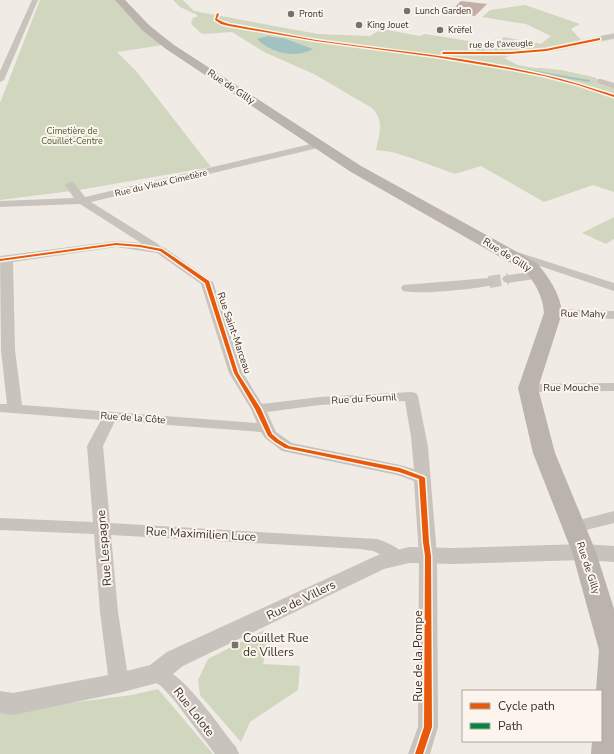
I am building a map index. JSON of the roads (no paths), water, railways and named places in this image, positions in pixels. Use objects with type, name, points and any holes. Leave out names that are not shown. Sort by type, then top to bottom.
[{"type":"main road","name":"Rue de Gilly","points":[[120,0],[146,28],[170,47],[319,146],[356,169],[531,267],[543,282],[553,305],[553,313]]},
{"type":"main road","points":[[528,388],[553,313]]},
{"type":"main road","name":"Rue de Gilly","points":[[528,388],[544,453],[584,552],[613,650],[606,754]]},
{"type":"street","points":[[0,80],[35,0]]},
{"type":"street","points":[[599,39],[614,36]]},
{"type":"street","points":[[0,53],[11,53]]},
{"type":"street","points":[[601,81],[614,86]]},
{"type":"street","name":"Rue du Vieux Cimetière","points":[[0,204],[82,202],[319,146]]},
{"type":"street","name":"Rue Saint-Marceau","points":[[70,185],[82,202],[161,250],[207,282],[236,372],[258,408],[266,428],[277,441],[287,447],[400,470],[422,478]]},
{"type":"street","name":"Rue Saint-Marceau","points":[[4,259],[116,244],[161,250]]},
{"type":"street","points":[[500,250],[614,287]]},
{"type":"street","points":[[4,259],[8,350],[7,409]]},
{"type":"street","points":[[508,279],[537,274]]},
{"type":"street","points":[[407,288],[426,288],[489,282]]},
{"type":"street","name":"Rue Mahy","points":[[553,313],[614,315]]},
{"type":"street","name":"Rue Mouche","points":[[528,388],[614,387]]},
{"type":"street","name":"Rue du Fournil","points":[[258,408],[320,401],[411,396],[416,416],[422,478]]},
{"type":"street","name":"Rue de la Côte","points":[[7,409],[266,428]]},
{"type":"street","name":"Rue Lespagne","points":[[110,416],[95,446],[109,612],[119,683]]},
{"type":"street","points":[[422,478],[428,556]]},
{"type":"street","points":[[574,527],[614,517]]},
{"type":"street","name":"Rue Maximilien Luce","points":[[0,524],[360,543],[376,545],[398,558]]},
{"type":"street","name":"Rue de Villers","points":[[0,702],[13,704],[119,683],[157,673],[175,660],[378,563],[409,555],[428,556],[584,552],[614,554]]},
{"type":"street","name":"Rue de la Pompe","points":[[419,754],[428,727],[428,556]]},
{"type":"street","name":"Rue Lolote","points":[[157,673],[168,680],[181,694],[228,754]]},
{"type":"water","points":[[268,36],[286,39],[313,49],[299,54],[276,51],[269,48],[257,39]]},
{"type":"waterway","points":[[475,61],[589,81]]},
{"type":"tunnel","points":[[489,282],[508,279]]},
{"type":"place","name":"Lunch Garden","points":[[407,11]]},
{"type":"place","name":"Pronti","points":[[291,14]]},
{"type":"place","name":"King Jouet","points":[[359,25]]},
{"type":"place","name":"Krëfel","points":[[440,30]]},
{"type":"place","name":"Couillet Rue de Villers","points":[[235,645]]},
{"type":"park label","name":"Cimetière de Couillet-Centre","points":[[72,136]]}]
